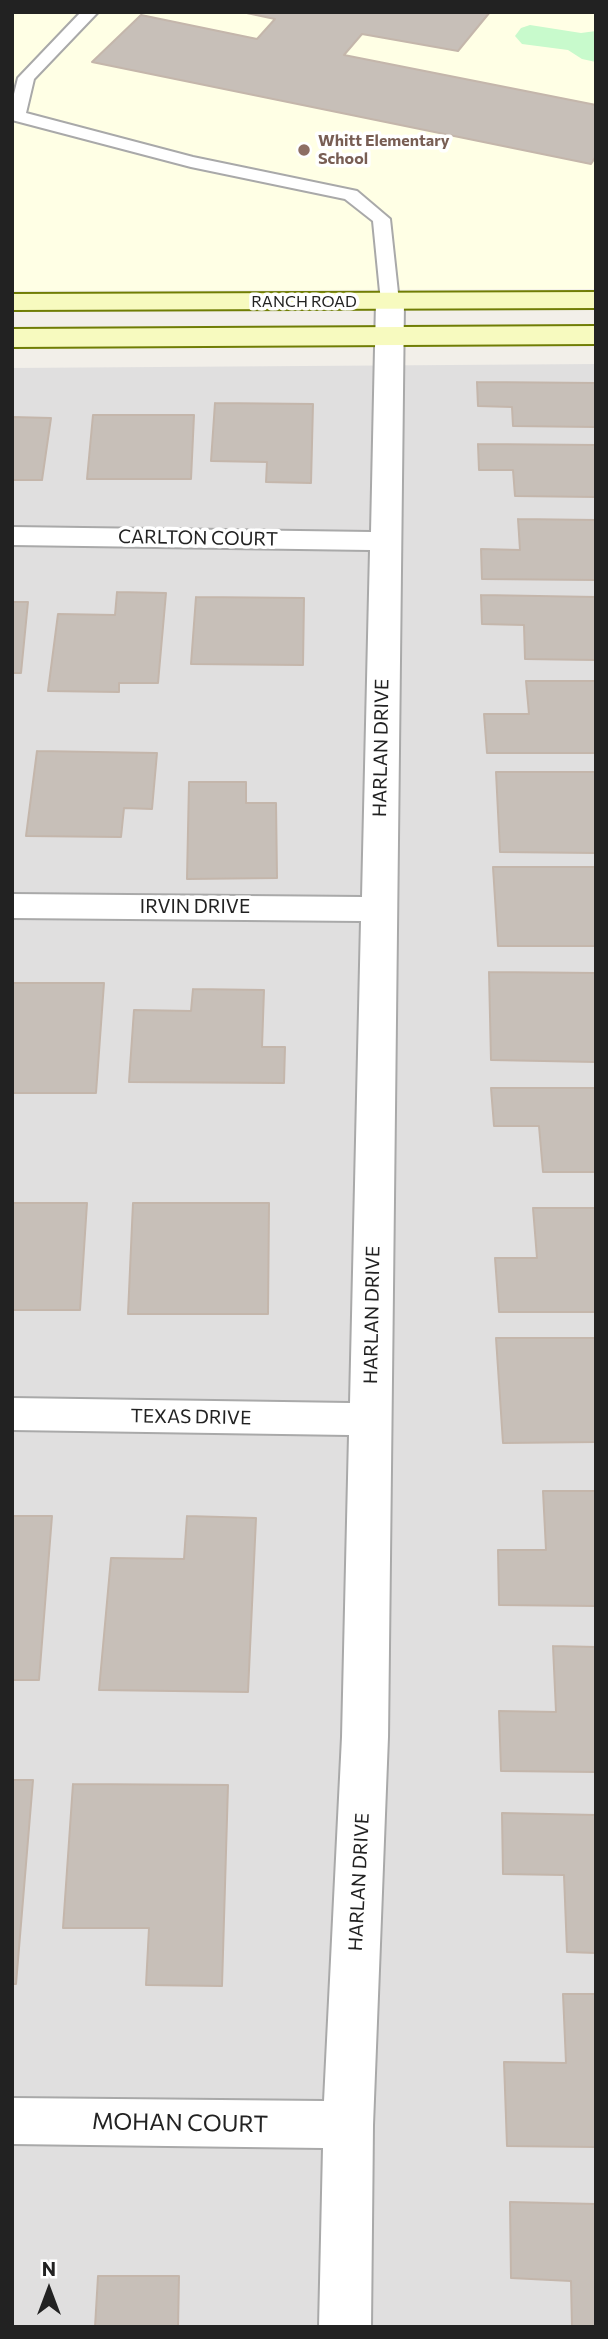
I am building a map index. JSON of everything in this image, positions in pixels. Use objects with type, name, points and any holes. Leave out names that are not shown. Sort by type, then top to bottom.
[{"type":"main road","name":"RANCH ROAD","points":[[12,338],[389,320],[596,300]]},
{"type":"main road","name":"RANCH ROAD","points":[[12,302],[389,320],[596,335]]},
{"type":"street","name":"HARLAN DRIVE","points":[[345,2327],[348,2125],[365,1737],[389,320]]},
{"type":"street","name":"CARLTON COURT","points":[[12,536],[384,541]]},
{"type":"street","name":"IRVIN DRIVE","points":[[12,906],[378,909]]},
{"type":"street","name":"TEXAS DRIVE","points":[[12,1414],[370,1419]]},
{"type":"street","name":"MOHAN COURT","points":[[12,2120],[348,2125]]},
{"type":"lane","points":[[90,12],[26,78],[17,116],[191,162],[351,195],[381,219],[389,320]]},
{"type":"shaded area","name":"Whitt Elementary School","points":[[12,12],[596,12],[596,289],[12,291]]},
{"type":"shaded area","points":[[596,364],[596,2327],[12,2327],[12,368]]},
{"type":"green space","points":[[530,25],[581,33],[596,31],[596,62],[582,59],[568,50],[522,44],[515,36],[521,28]]},
{"type":"building","points":[[242,12],[490,12],[458,51],[362,34],[344,55],[596,105],[596,156],[591,164],[92,62],[141,15],[257,39],[275,19]]},
{"type":"building","points":[[477,382],[596,383],[596,427],[513,426],[512,407],[478,406]]},
{"type":"building","points":[[215,403],[313,404],[311,483],[266,482],[267,462],[211,461]]},
{"type":"building","points":[[93,415],[194,415],[191,479],[87,479]]},
{"type":"building","points":[[12,417],[51,418],[42,480],[12,480]]},
{"type":"building","points":[[478,444],[596,445],[596,497],[515,496],[513,470],[479,470]]},
{"type":"building","points":[[518,519],[596,520],[596,580],[482,579],[481,549],[520,550]]},
{"type":"building","points":[[117,592],[166,593],[158,683],[119,683],[119,692],[48,691],[58,614],[115,615]]},
{"type":"building","points":[[481,595],[596,597],[596,660],[525,659],[524,625],[482,624]]},
{"type":"building","points":[[196,597],[304,598],[303,665],[191,664]]},
{"type":"building","points":[[12,602],[28,602],[21,673],[12,673]]},
{"type":"building","points":[[526,681],[596,681],[596,753],[487,753],[484,714],[529,714]]},
{"type":"building","points":[[37,751],[157,753],[152,809],[124,808],[121,837],[26,836]]},
{"type":"building","points":[[496,772],[596,772],[596,853],[500,852]]},
{"type":"building","points":[[189,782],[246,782],[246,803],[276,803],[277,878],[187,879]]},
{"type":"building","points":[[493,867],[596,867],[596,946],[498,946]]},
{"type":"building","points":[[489,972],[596,973],[596,1062],[491,1060]]},
{"type":"building","points":[[12,983],[104,983],[96,1093],[12,1093]]},
{"type":"building","points":[[193,989],[264,990],[262,1047],[285,1047],[284,1083],[129,1082],[134,1010],[191,1011]]},
{"type":"building","points":[[491,1088],[596,1088],[596,1172],[543,1172],[539,1126],[494,1126]]},
{"type":"building","points":[[12,1203],[87,1203],[80,1310],[12,1310]]},
{"type":"building","points":[[133,1203],[269,1203],[268,1314],[128,1314]]},
{"type":"building","points":[[533,1208],[596,1208],[596,1312],[499,1312],[495,1258],[537,1258]]},
{"type":"building","points":[[496,1338],[596,1338],[596,1442],[503,1443]]},
{"type":"building","points":[[543,1491],[596,1491],[596,1606],[499,1605],[498,1550],[546,1550]]},
{"type":"building","points":[[12,1516],[52,1516],[39,1680],[12,1680]]},
{"type":"building","points":[[187,1516],[256,1518],[248,1692],[99,1690],[111,1558],[184,1559]]},
{"type":"building","points":[[553,1646],[596,1647],[596,1772],[501,1771],[499,1711],[556,1712]]},
{"type":"building","points":[[12,1780],[33,1780],[16,1984],[12,1984]]},
{"type":"building","points":[[73,1784],[228,1785],[222,1986],[146,1985],[149,1928],[63,1928]]},
{"type":"building","points":[[502,1813],[596,1815],[596,1953],[567,1952],[564,1875],[503,1874]]},
{"type":"building","points":[[563,1994],[596,1994],[596,2147],[507,2146],[504,2062],[566,2063]]},
{"type":"building","points":[[510,2202],[596,2204],[596,2327],[572,2327],[571,2281],[511,2278]]},
{"type":"building","points":[[98,2276],[179,2276],[178,2327],[95,2327]]},
{"type":"place","name":"Whitt Elementary School","points":[[304,150]]}]
